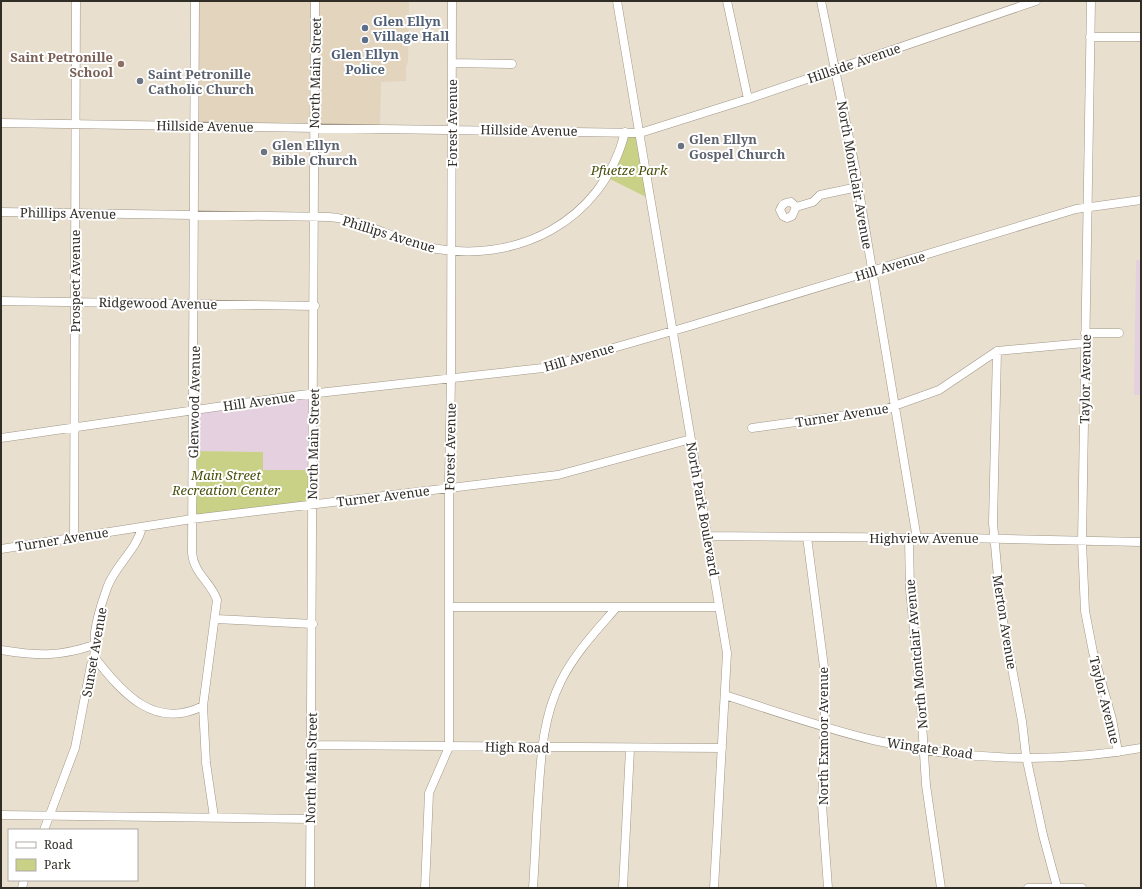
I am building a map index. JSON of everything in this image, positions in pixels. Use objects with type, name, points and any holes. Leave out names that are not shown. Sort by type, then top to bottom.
[{"type":"street","name":"Prospect Avenue","points":[[74,538],[76,1]]},
{"type":"street","name":"Glenwood Avenue","points":[[195,1],[194,410],[192,520],[194,562],[200,576],[214,590],[217,600],[216,619],[203,706],[205,756],[214,818]]},
{"type":"street","name":"North Main Street","points":[[310,888],[313,624],[312,504],[315,306],[315,1]]},
{"type":"street","name":"Forest Avenue","points":[[425,888],[429,793],[449,747],[452,1]]},
{"type":"street","name":"North Park Boulevard","points":[[617,1],[726,653],[714,888]]},
{"type":"street","points":[[727,1],[748,99]]},
{"type":"street","name":"North Montclair Avenue","points":[[821,1],[858,187],[895,406],[913,539],[910,597],[920,684],[930,820],[941,888]]},
{"type":"street","name":"Hillside Avenue","points":[[1,123],[640,133],[748,99],[1036,1]]},
{"type":"street","name":"Taylor Avenue","points":[[1090,1],[1082,542],[1085,612],[1093,652],[1110,712],[1118,752]]},
{"type":"street","points":[[1090,37],[1141,38]]},
{"type":"street","points":[[452,63],[512,64]]},
{"type":"street","name":"Phillips Avenue","points":[[1,212],[315,216],[348,219],[414,243],[451,251],[480,251],[507,248],[535,239],[562,224],[580,210],[600,186],[620,149],[625,132]]},
{"type":"street","points":[[796,207],[813,202],[820,195],[858,187]]},
{"type":"street","name":"Hill Avenue","points":[[1,438],[314,394],[543,368],[1088,206],[1141,200]]},
{"type":"street","name":"Ridgewood Avenue","points":[[1,301],[315,306]]},
{"type":"street","points":[[1085,333],[1119,332]]},
{"type":"street","name":"Turner Avenue","points":[[752,428],[883,410],[939,390],[996,351],[1085,343]]},
{"type":"street","name":"Merton Avenue","points":[[996,351],[994,539],[1001,610],[1022,721],[1026,756],[1043,835],[1057,887]]},
{"type":"street","name":"Turner Avenue","points":[[1,549],[142,527],[312,504],[558,475],[691,439]]},
{"type":"street","name":"Sunset Avenue","points":[[44,829],[75,748],[91,665],[95,658],[94,645],[101,605],[108,585],[118,567],[140,537],[142,527]]},
{"type":"street","name":"Highview Avenue","points":[[707,536],[1141,542]]},
{"type":"street","name":"North Exmoor Avenue","points":[[807,537],[824,667],[822,805],[828,888]]},
{"type":"street","points":[[450,607],[719,607]]},
{"type":"street","points":[[533,888],[542,748],[549,710],[561,681],[579,652],[616,608]]},
{"type":"street","points":[[216,619],[313,624]]},
{"type":"street","points":[[1,650],[32,655],[54,655],[94,645]]},
{"type":"street","points":[[95,658],[121,689],[152,710],[165,714],[177,715],[187,714],[203,706]]},
{"type":"street","name":"Wingate Road","points":[[725,695],[824,727],[874,740],[924,750],[1026,756],[1118,752],[1141,748]]},
{"type":"street","name":"High Road","points":[[312,745],[630,749],[722,748]]},
{"type":"street","points":[[623,888],[630,749]]},
{"type":"street","points":[[1,815],[311,819]]},
{"type":"street","points":[[1028,888],[1082,888]]},
{"type":"shaded area","points":[[197,1],[314,1],[313,125],[195,124]]},
{"type":"shaded area","points":[[318,1],[409,1],[408,61],[406,67],[406,81],[381,82],[380,126],[316,126]]},
{"type":"shaded area","points":[[1136,260],[1141,260],[1141,395],[1134,395]]},
{"type":"shaded area","points":[[312,396],[310,470],[263,470],[263,452],[196,451],[196,412]]},
{"type":"green space","name":"Pfuetze Park","points":[[628,135],[639,135],[650,199],[608,178]]},
{"type":"green space","name":"Main Street Recreation Center","points":[[196,451],[263,452],[263,470],[310,470],[310,502],[195,518]]},
{"type":"place","name":"Glen Ellyn Village Hall","points":[[365,28]]},
{"type":"place","name":"Glen Ellyn Police","points":[[365,40]]},
{"type":"place","name":"Saint Petronille School","points":[[121,64]]},
{"type":"place","name":"Saint Petronille Catholic Church","points":[[140,81]]},
{"type":"place","name":"Glen Ellyn Gospel Church","points":[[681,146]]},
{"type":"place","name":"Glen Ellyn Bible Church","points":[[264,152]]}]
